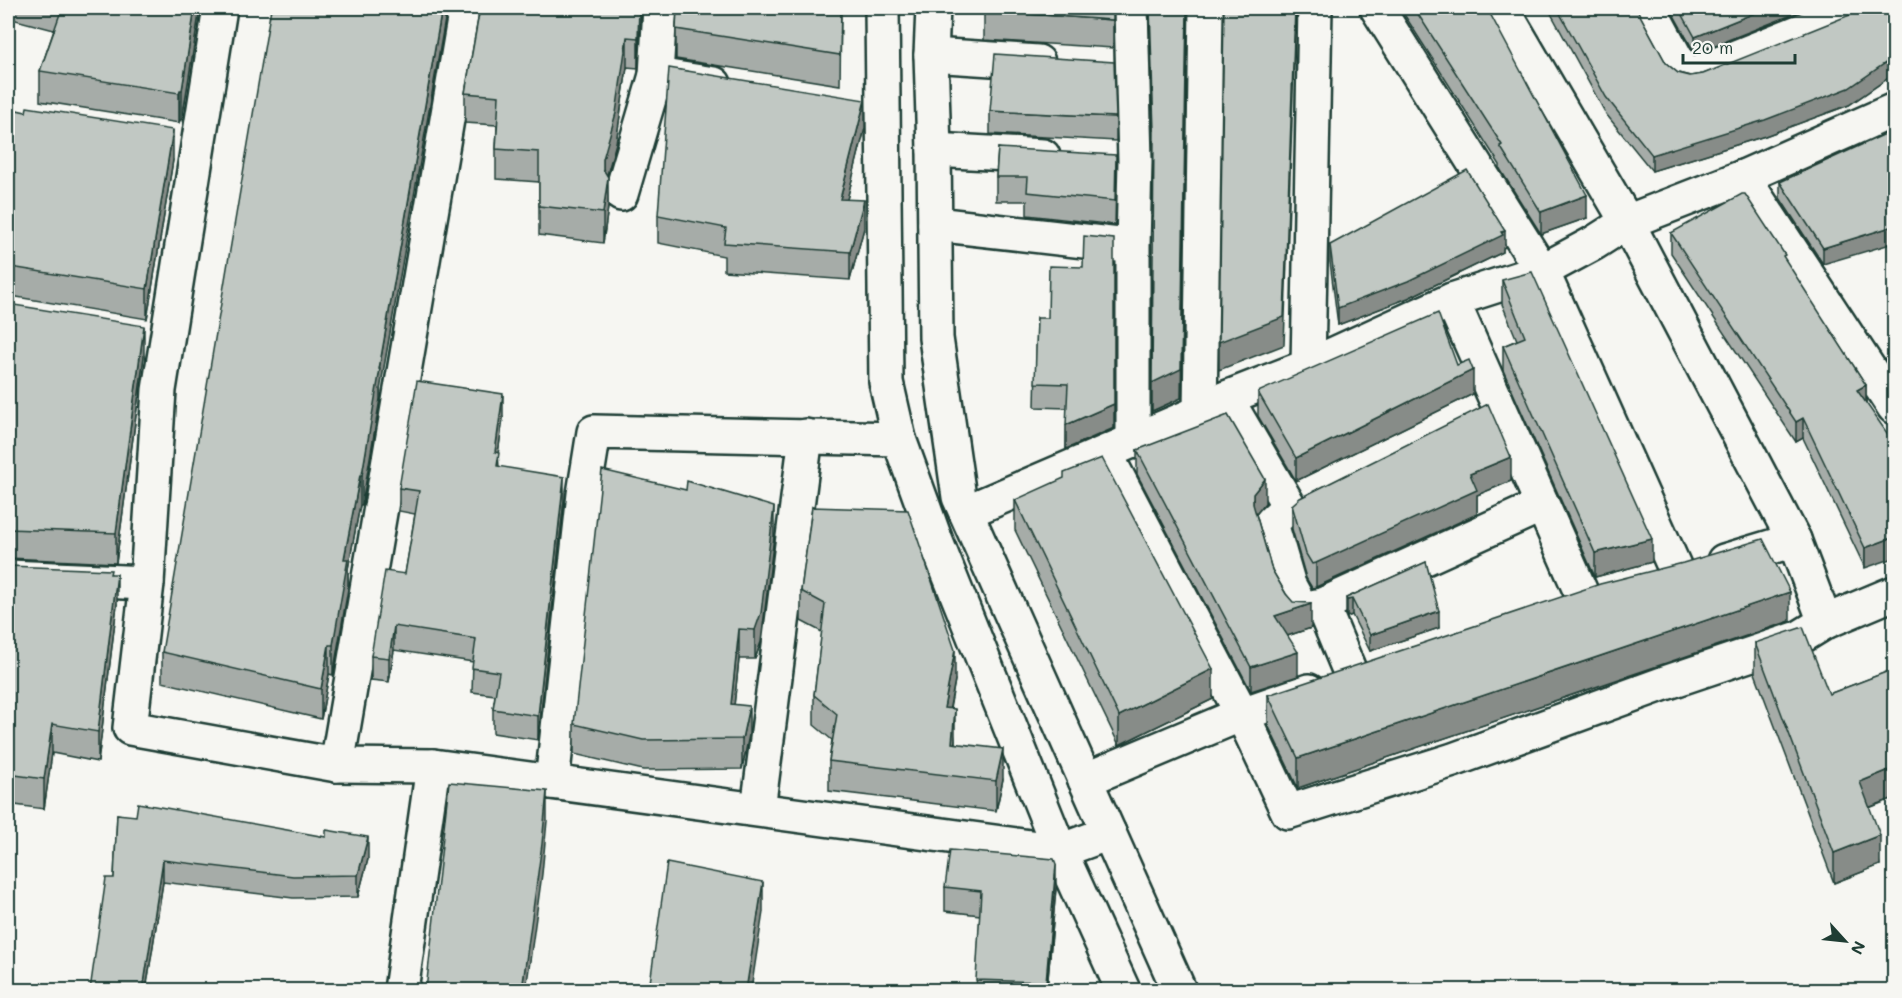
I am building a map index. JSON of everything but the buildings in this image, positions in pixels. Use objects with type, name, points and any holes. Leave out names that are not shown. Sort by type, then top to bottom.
[{"type":"street","points":[[220,8],[159,390],[147,584],[130,728],[336,765],[433,766],[1060,851],[1109,833]]},
{"type":"street","points":[[336,765],[466,8]]},
{"type":"street","points":[[621,194],[656,75],[660,8]]},
{"type":"street","points":[[882,8],[886,382],[899,439],[937,544],[1060,851],[1123,990]]},
{"type":"street","points":[[933,8],[931,55],[936,338],[959,497],[1179,990]]},
{"type":"street","points":[[1131,8],[1120,67],[1123,161],[1133,246],[1119,447],[1288,812],[1453,760],[1665,683],[1798,638],[1825,622],[1894,594]]},
{"type":"street","points":[[1206,8],[1213,405],[1289,506]]},
{"type":"street","points":[[1308,366],[1314,8]]},
{"type":"street","points":[[1377,8],[1542,271],[1678,575]]},
{"type":"street","points":[[1502,8],[1627,222],[1794,540],[1825,622]]},
{"type":"street","points":[[1649,8],[1683,71],[1688,74],[1696,73],[1858,8]]},
{"type":"street","points":[[931,55],[1073,64]]},
{"type":"street","points":[[656,75],[747,89]]},
{"type":"street","points":[[849,105],[883,111]]},
{"type":"street","points":[[966,512],[1308,366],[1452,300],[1542,271],[1627,222],[1743,177],[1894,110]]},
{"type":"street","points":[[165,139],[198,145]]},
{"type":"street","points":[[934,150],[1076,158]]},
{"type":"street","points":[[1743,177],[1894,407]]},
{"type":"street","points":[[935,224],[1133,246]]},
{"type":"street","points":[[1452,300],[1486,408],[1542,505],[1584,599]]},
{"type":"street","points":[[133,335],[167,341]]},
{"type":"street","points":[[552,782],[584,494],[594,432],[899,439]]},
{"type":"street","points":[[758,809],[806,436]]},
{"type":"street","points":[[1320,491],[1289,506],[1271,523],[1289,585],[1302,609],[1322,604],[1542,505]]},
{"type":"street","points":[[1647,583],[1794,540]]},
{"type":"street","points":[[8,577],[147,584]]},
{"type":"street","points":[[1551,610],[1616,591]]},
{"type":"street","points":[[1322,604],[1352,677]]},
{"type":"street","points":[[1085,780],[1242,714],[1385,666]]},
{"type":"street","points":[[401,990],[433,766]]}]
